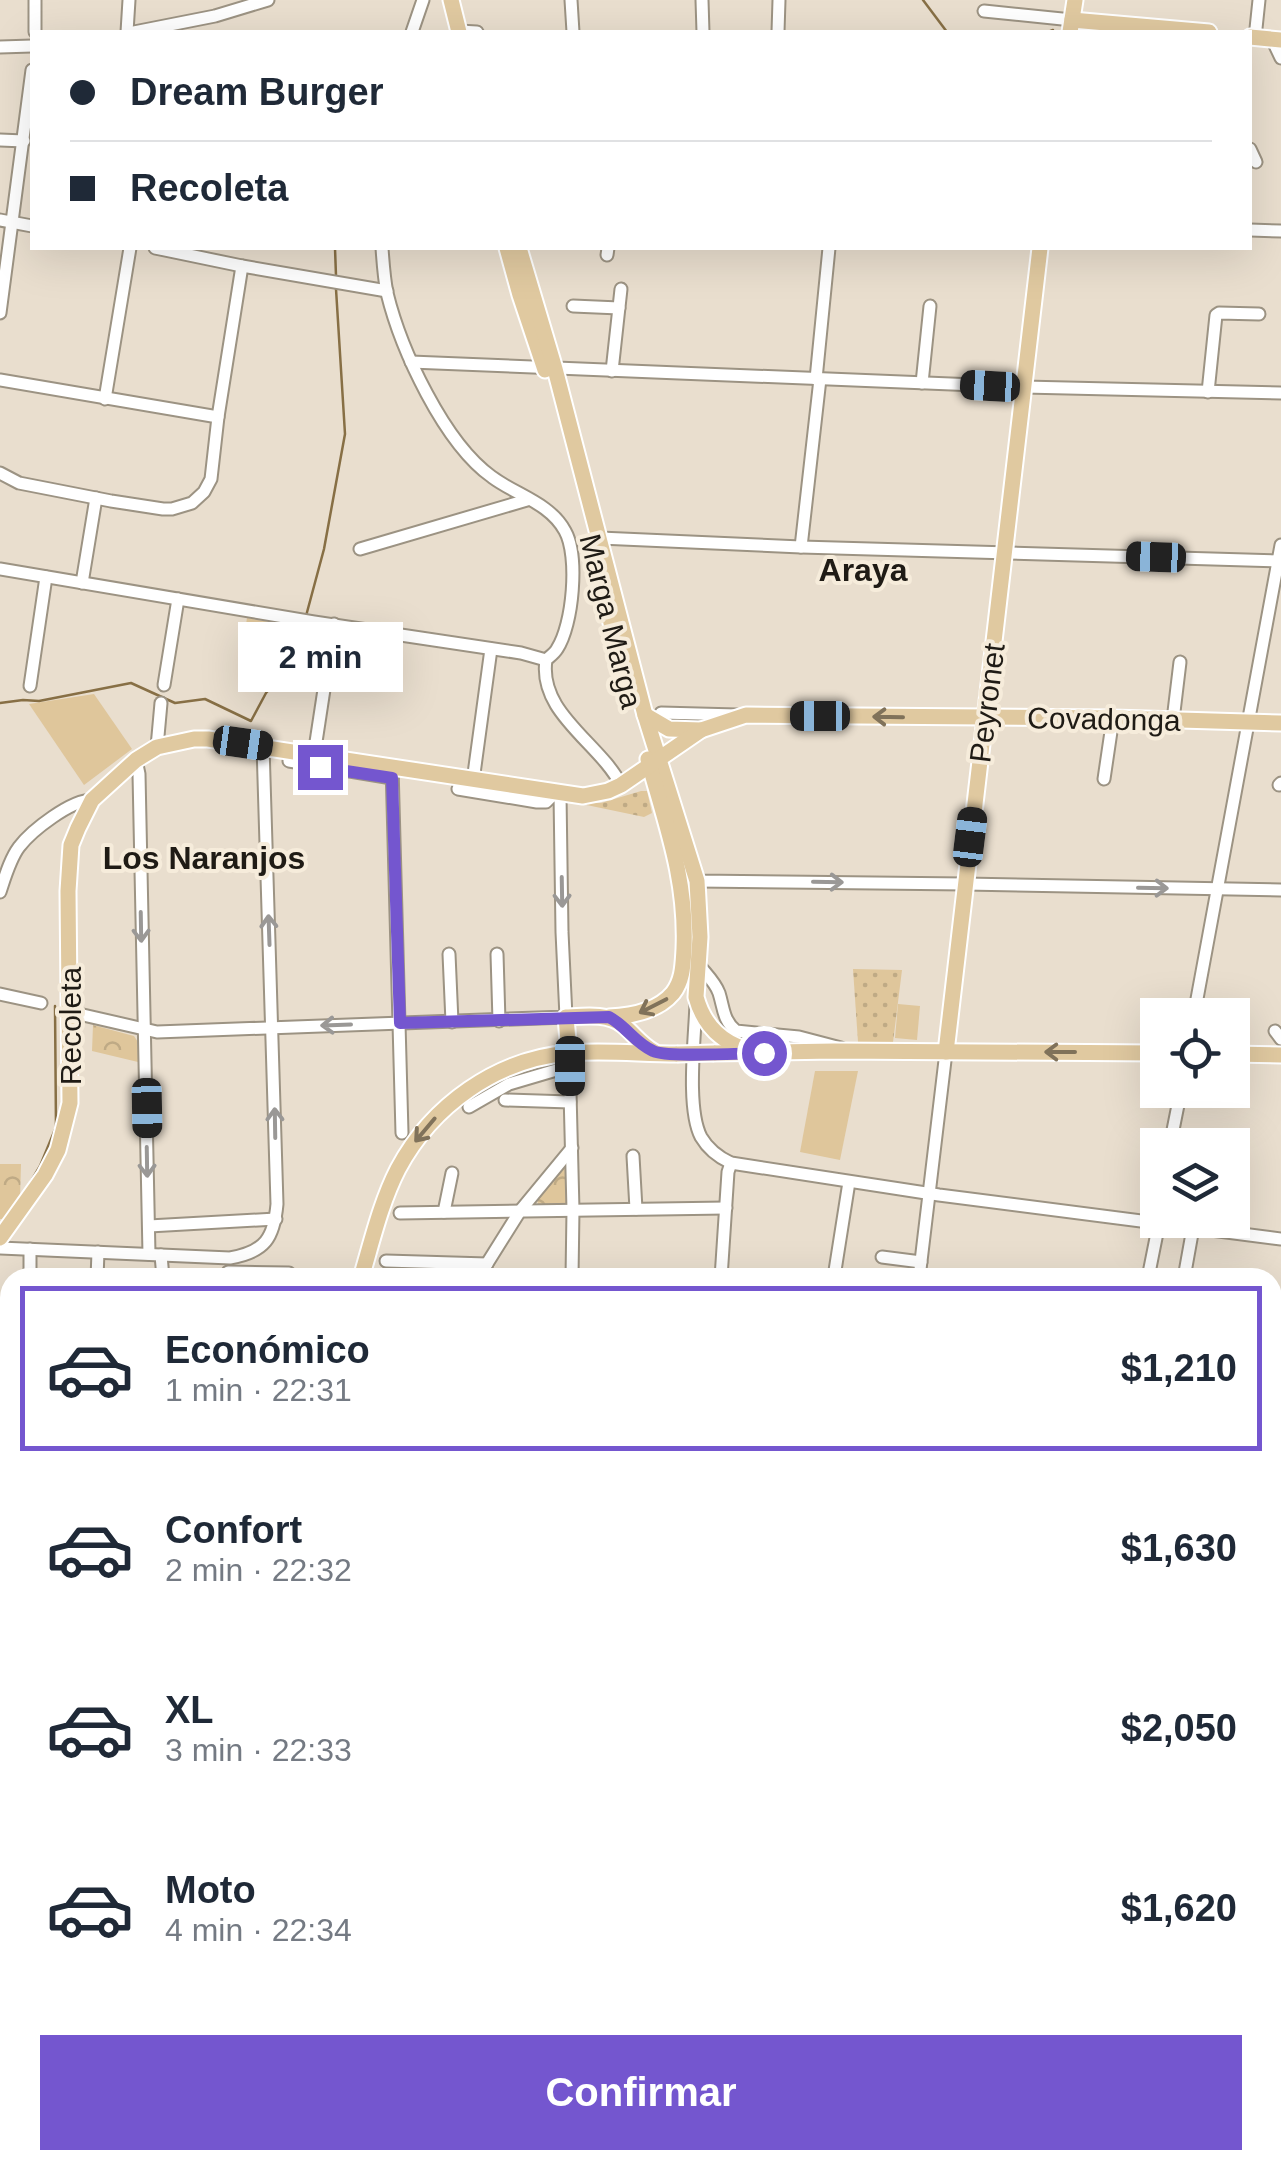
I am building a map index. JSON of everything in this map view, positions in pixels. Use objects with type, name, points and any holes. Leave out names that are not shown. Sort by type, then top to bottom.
[{"type":"main road","points":[[443,0],[455,30]]},
{"type":"main road","points":[[451,0],[456,30]]},
{"type":"main road","points":[[1074,0],[1071,26],[1148,29]]},
{"type":"main road","name":"Marga Marga","points":[[509,250],[520,295],[549,369],[653,714],[654,764],[697,882],[696,997]]},
{"type":"main road","name":"Marga Marga","points":[[519,250],[679,858]]},
{"type":"main road","name":"Peyronet","points":[[946,1052],[1040,250]]},
{"type":"main road","points":[[653,714],[669,728],[701,730]]},
{"type":"main road","name":"Covadonga","points":[[654,764],[701,730],[746,715],[1281,723]]},
{"type":"main road","name":"Recoleta","points":[[0,1238],[45,1175],[65,1128],[70,1103],[71,845],[92,800],[136,760],[157,748],[208,739],[465,785],[583,796],[621,786],[654,764]]},
{"type":"main road","points":[[570,1060],[566,1017],[628,1016],[656,1006],[674,992],[684,954],[679,858]]},
{"type":"main road","points":[[696,997],[702,1014],[718,1035],[742,1049],[764,1053]]},
{"type":"main road","points":[[609,1017],[657,1054]]},
{"type":"main road","points":[[364,1268],[388,1192],[400,1166],[429,1124],[479,1082],[542,1058],[714,1053],[1140,1053]]},
{"type":"main road","points":[[1250,1054],[1281,1055]]},
{"type":"street","points":[[35,0],[35,30]]},
{"type":"street","points":[[129,0],[131,30]]},
{"type":"street","points":[[155,30],[191,27],[268,0]]},
{"type":"street","points":[[413,30],[423,0]]},
{"type":"street","points":[[571,0],[573,30]]},
{"type":"street","points":[[702,0],[703,30]]},
{"type":"street","points":[[778,30],[779,0]]},
{"type":"street","points":[[1259,0],[1264,38],[1281,58]]},
{"type":"street","points":[[984,11],[1071,26]]},
{"type":"street","points":[[0,47],[30,46]]},
{"type":"street","points":[[0,313],[7,221],[24,140],[30,88]]},
{"type":"street","points":[[0,140],[24,140]]},
{"type":"street","points":[[1252,153],[1256,162]]},
{"type":"street","points":[[1252,230],[1281,231]]},
{"type":"street","points":[[105,399],[130,250]]},
{"type":"street","points":[[184,250],[242,266],[387,291]]},
{"type":"street","points":[[382,250],[387,291],[411,362],[442,418],[488,475],[555,516],[570,541],[573,564],[568,618],[557,649],[546,660],[545,679],[558,709],[614,771],[621,786]]},
{"type":"street","points":[[800,547],[829,250]]},
{"type":"street","points":[[0,473],[19,483],[162,509],[192,503],[211,479],[242,266]]},
{"type":"street","points":[[612,371],[621,289]]},
{"type":"street","points":[[573,306],[619,308]]},
{"type":"street","points":[[922,383],[930,306]]},
{"type":"street","points":[[1208,392],[1216,316],[1259,314]]},
{"type":"street","points":[[411,362],[1024,387],[1281,392]]},
{"type":"street","points":[[0,380],[218,417]]},
{"type":"street","points":[[82,583],[96,498]]},
{"type":"street","points":[[360,549],[527,500]]},
{"type":"street","points":[[600,538],[1279,561]]},
{"type":"street","points":[[1197,998],[1281,545]]},
{"type":"street","points":[[0,569],[530,654],[546,660]]},
{"type":"street","points":[[30,686],[46,577]]},
{"type":"street","points":[[164,685],[178,599]]},
{"type":"street","points":[[314,755],[334,624]]},
{"type":"street","points":[[465,785],[492,649]]},
{"type":"street","points":[[1173,720],[1180,662]]},
{"type":"street","points":[[157,748],[162,703]]},
{"type":"street","name":"Covadonga","points":[[653,714],[746,715]]},
{"type":"street","points":[[1104,780],[1113,718]]},
{"type":"street","points":[[0,1248],[221,1258],[244,1256],[266,1242],[276,1219],[263,746]]},
{"type":"street","points":[[136,760],[149,1226],[160,1268]]},
{"type":"street","name":"Recoleta","points":[[288,762],[392,772]]},
{"type":"street","points":[[392,772],[402,1133]]},
{"type":"street","points":[[70,1012],[156,1032],[566,1017],[557,794]]},
{"type":"street","name":"Recoleta","points":[[0,892],[19,847],[61,811],[80,800],[92,800]]},
{"type":"street","points":[[679,858],[697,882],[1281,890]]},
{"type":"street","name":"Marga Marga","points":[[679,858],[688,887],[696,997],[696,1121],[706,1146],[731,1162]]},
{"type":"street","points":[[449,954],[452,1022]]},
{"type":"street","points":[[496,954],[496,1021]]},
{"type":"street","name":"Marga Marga","points":[[699,965],[714,982],[723,1016],[736,1032],[799,1037],[850,1052]]},
{"type":"street","points":[[491,989],[496,1021]]},
{"type":"street","points":[[0,994],[41,1003]]},
{"type":"street","name":"Peyronet","points":[[920,1268],[946,1052]]},
{"type":"street","points":[[570,1060],[572,1268]]},
{"type":"street","points":[[470,1106],[509,1084],[553,1070],[570,1060]]},
{"type":"street","points":[[505,1100],[570,1102]]},
{"type":"street","points":[[485,1268],[520,1210],[572,1148]]},
{"type":"street","points":[[634,1156],[636,1209]]},
{"type":"street","points":[[722,1268],[731,1162],[930,1194],[1140,1217]]},
{"type":"street","points":[[444,1212],[452,1172]]},
{"type":"street","points":[[835,1268],[849,1182]]},
{"type":"street","points":[[400,1213],[726,1208]]},
{"type":"street","points":[[149,1226],[276,1219]]},
{"type":"street","points":[[1250,1235],[1281,1239]]},
{"type":"street","points":[[1150,1268],[1154,1238]]},
{"type":"street","points":[[1186,1268],[1191,1238]]},
{"type":"street","points":[[30,1249],[30,1268]]},
{"type":"street","points":[[97,1268],[98,1252]]},
{"type":"street","points":[[882,1257],[921,1262]]},
{"type":"street","points":[[221,1258],[225,1268]]},
{"type":"street","points":[[386,1261],[488,1264]]},
{"type":"green space","points":[[247,618],[276,623],[268,672],[239,667]]},
{"type":"green space","points":[[94,694],[132,749],[84,785],[29,704]]},
{"type":"green space","points":[[647,791],[652,813],[644,817],[577,803],[601,803]]},
{"type":"green space","points":[[853,969],[902,970],[893,1042],[858,1042]]},
{"type":"green space","points":[[898,1004],[920,1006],[917,1040],[895,1038]]},
{"type":"green space","points":[[93,1025],[134,1036],[138,1042],[138,1062],[92,1051]]},
{"type":"green space","points":[[815,1071],[858,1071],[840,1160],[800,1152]]},
{"type":"green space","points":[[0,1164],[21,1164],[20,1199],[6,1219],[0,1219]]},
{"type":"green space","points":[[562,1165],[567,1166],[567,1204],[538,1205],[537,1198]]},
{"type":"waterway","points":[[923,0],[946,30]]},
{"type":"waterway","points":[[335,250],[336,276]]},
{"type":"waterway","points":[[306,616],[324,549],[345,434],[336,289]]},
{"type":"waterway","points":[[0,703],[39,701],[131,683],[175,703],[205,699],[251,721],[266,693],[286,671],[303,624]]},
{"type":"waterway","points":[[27,1188],[56,1127],[55,1006]]},
{"type":"district","name":"Araya","points":[[863,570]]},
{"type":"district","name":"Los Naranjos","points":[[204,858]]},
{"type":"route","points":[[320,767],[392,778],[400,1023],[609,1017],[657,1054],[764,1053]]}]
